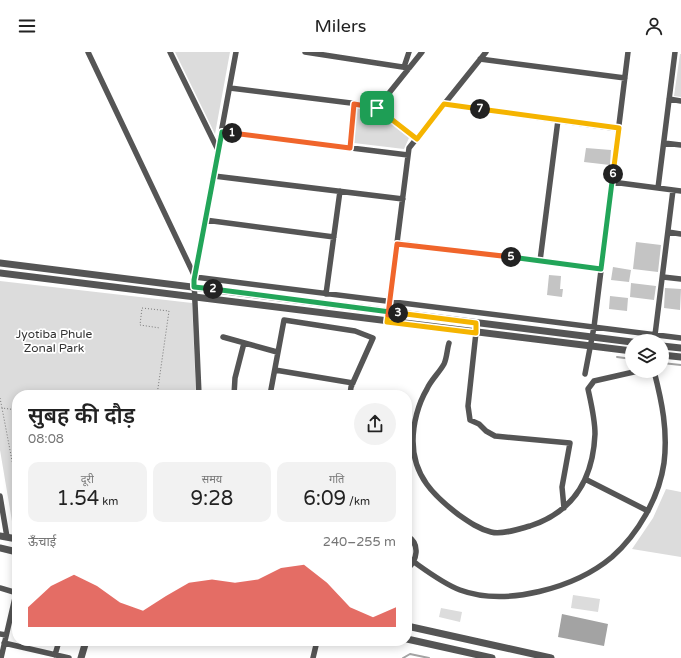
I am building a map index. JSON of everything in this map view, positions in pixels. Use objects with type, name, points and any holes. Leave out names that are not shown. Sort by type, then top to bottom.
[{"type":"street","points":[[88,52],[195,277]]},
{"type":"street","points":[[170,52],[218,150]]},
{"type":"street","points":[[199,390],[194,287],[195,277],[236,52]]},
{"type":"street","points":[[305,52],[407,67]]},
{"type":"street","points":[[348,58],[350,52]]},
{"type":"street","points":[[407,67],[409,52]]},
{"type":"street","points":[[377,108],[407,67],[422,52]]},
{"type":"street","points":[[387,322],[409,148],[486,52]]},
{"type":"street","points":[[585,374],[594,327],[628,52]]},
{"type":"street","points":[[658,188],[675,52]]},
{"type":"street","points":[[480,59],[625,78]]},
{"type":"street","points":[[230,88],[377,108],[417,139]]},
{"type":"street","points":[[669,99],[681,101]]},
{"type":"street","points":[[350,148],[354,104]]},
{"type":"street","points":[[444,104],[619,128]]},
{"type":"street","points":[[540,261],[558,120]]},
{"type":"street","points":[[222,132],[408,155]]},
{"type":"street","points":[[664,143],[681,145]]},
{"type":"street","points":[[214,176],[403,199]]},
{"type":"street","points":[[612,182],[681,191]]},
{"type":"street","points":[[656,334],[673,190]]},
{"type":"street","points":[[326,294],[340,192]]},
{"type":"street","points":[[205,220],[334,237]]},
{"type":"street","points":[[668,232],[681,234]]},
{"type":"street","points":[[397,244],[601,269]]},
{"type":"street","points":[[0,262],[625,341]]},
{"type":"street","points":[[0,273],[476,333],[625,350]]},
{"type":"street","points":[[195,277],[390,303],[648,334]]},
{"type":"street","points":[[663,277],[681,279]]},
{"type":"street","points":[[271,390],[284,320],[355,331],[373,338],[351,390]]},
{"type":"street","points":[[476,323],[468,406],[470,420],[479,424],[486,431],[495,436],[570,443],[562,487],[564,508]]},
{"type":"street","points":[[669,337],[681,338]]},
{"type":"street","points":[[223,338],[277,352]]},
{"type":"street","points":[[234,390],[235,378],[244,343]]},
{"type":"street","points":[[449,343],[444,363],[426,389],[417,411],[413,440],[414,457],[421,476],[439,500],[475,526],[492,533],[515,531],[542,522],[564,508],[584,484],[592,458],[595,433],[588,389],[594,381],[625,374]]},
{"type":"street","points":[[669,347],[681,348]]},
{"type":"street","points":[[669,356],[681,357]]},
{"type":"street","points":[[275,370],[353,383]]},
{"type":"street","points":[[412,541],[416,550],[414,562],[460,590],[482,595],[512,596],[542,591],[584,575],[612,557],[633,533],[652,504],[664,465],[667,434],[663,405],[656,378]]},
{"type":"street","points":[[586,479],[648,510]]},
{"type":"street","points":[[0,496],[4,536]]},
{"type":"street","points":[[0,548],[12,551]]},
{"type":"street","points":[[0,588],[12,590]]},
{"type":"street","points":[[1,658],[4,643],[3,635],[12,607]]},
{"type":"street","points":[[412,627],[551,658]]},
{"type":"street","points":[[412,640],[492,658]]},
{"type":"street","points":[[4,643],[12,645]]},
{"type":"street","points":[[17,646],[69,658]]},
{"type":"street","points":[[55,655],[58,646]]},
{"type":"street","points":[[82,658],[85,646]]},
{"type":"street","points":[[314,658],[316,646]]},
{"type":"path","points":[[158,390],[169,311],[142,308],[140,326],[160,328]]},
{"type":"path","points":[[0,398],[12,461]]},
{"type":"path","points":[[2,408],[12,409]]},
{"type":"green space","points":[[175,52],[230,52],[215,134]]},
{"type":"green space","points":[[681,54],[681,97],[674,96]]},
{"type":"green space","points":[[357,108],[373,109],[409,138],[404,149],[354,143]]},
{"type":"green space","name":"Jyotiba Phule Zonal Park","points":[[0,281],[192,303],[196,390],[12,390],[12,521],[0,450]]},
{"type":"green space","points":[[666,489],[681,492],[681,557],[632,549],[653,518]]},
{"type":"green space","points":[[573,595],[600,599],[598,612],[571,608]]},
{"type":"green space","points":[[441,608],[462,612],[460,622],[439,617]]},
{"type":"shaded area","points":[[562,614],[608,624],[604,646],[558,637]]},
{"type":"building","points":[[586,148],[611,150],[610,165],[584,162]]},
{"type":"building","points":[[636,242],[661,245],[658,272],[633,269]]},
{"type":"building","points":[[613,267],[631,270],[629,282],[611,280]]},
{"type":"building","points":[[549,275],[561,276],[560,289],[563,289],[562,297],[547,295]]},
{"type":"building","points":[[631,283],[656,286],[654,300],[630,297]]},
{"type":"building","points":[[665,288],[681,289],[680,310],[664,308]]},
{"type":"building","points":[[610,296],[628,298],[627,311],[609,309]]},
{"type":"waterway","points":[[617,357],[625,358]]},
{"type":"waterway","points":[[669,364],[681,365]]},
{"type":"waterway","points":[[403,658],[410,654],[429,658]]},
{"type":"route","points":[[377,108],[375,106],[354,104],[350,148],[222,132],[194,280],[194,287],[389,312],[476,323],[476,333],[387,322],[389,312],[397,244],[601,269],[619,128],[444,104],[417,139],[377,108]]}]
